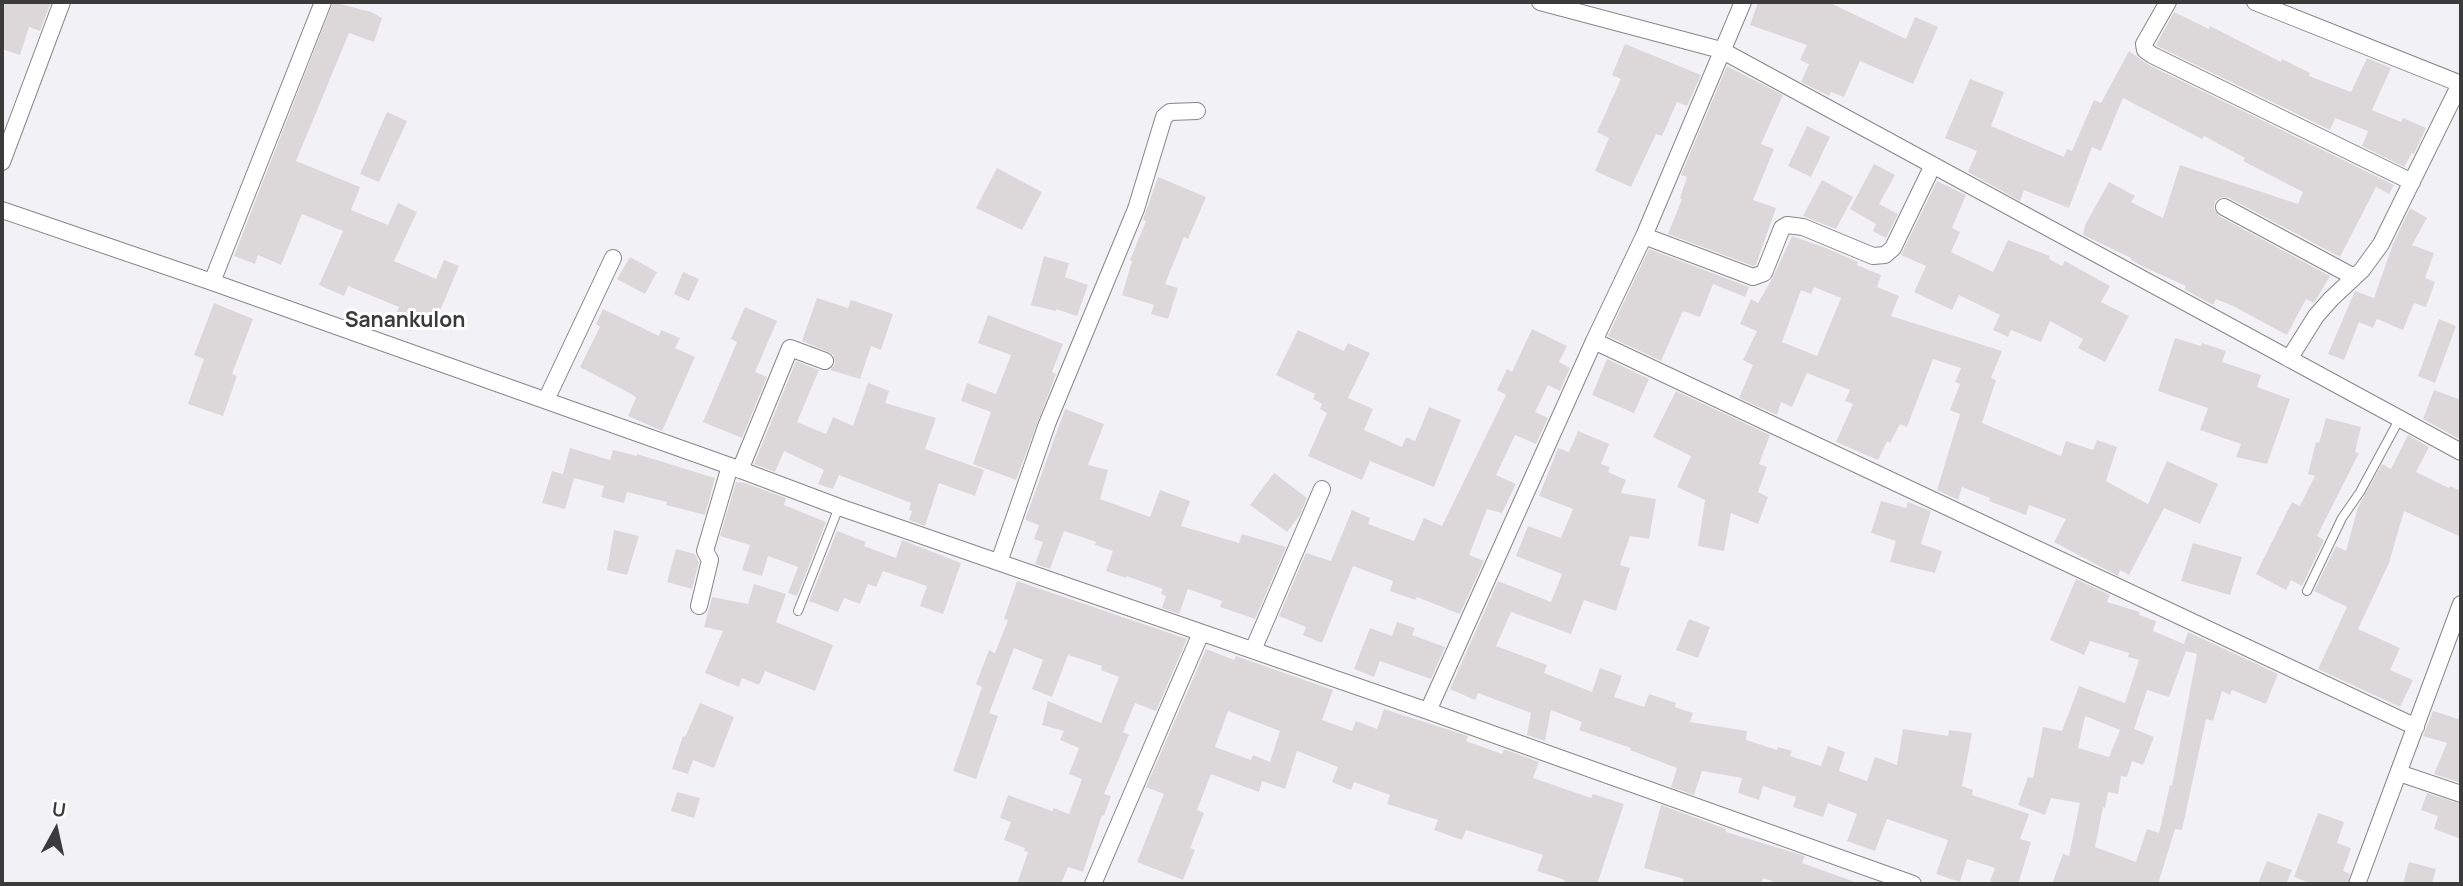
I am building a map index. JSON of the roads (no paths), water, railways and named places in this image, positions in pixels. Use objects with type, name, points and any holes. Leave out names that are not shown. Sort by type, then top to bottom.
[{"type":"street","points":[[2,162],[62,2]]},
{"type":"street","points":[[212,282],[323,2]]},
{"type":"street","points":[[1539,2],[1721,50],[2461,452]]},
{"type":"street","points":[[1428,712],[1594,341],[1644,236],[1743,2]]},
{"type":"street","points":[[2168,2],[2144,44],[2145,50],[2412,182]]},
{"type":"street","points":[[2255,2],[2460,84],[2381,244],[2316,316],[2289,359]]},
{"type":"street","points":[[999,562],[1047,424],[1136,209],[1164,117],[1170,112],[1197,111]]},
{"type":"street","points":[[1644,236],[1753,277],[1765,273],[1782,228],[1787,225],[1803,227],[1873,256],[1885,255],[1893,248],[1933,165]]},
{"type":"street","points":[[2224,206],[2354,277]]},
{"type":"street","points":[[2,210],[1913,884]]},
{"type":"street","points":[[546,400],[613,258]]},
{"type":"street","points":[[1594,341],[2416,727]]},
{"type":"street","points":[[699,606],[710,560],[705,551],[735,468],[790,348],[825,361]]},
{"type":"street","points":[[1253,650],[1322,489]]},
{"type":"street","points":[[2357,884],[2461,604]]},
{"type":"street","points":[[1093,884],[1201,633]]},
{"type":"street","points":[[2399,773],[2461,794]]},
{"type":"lane","points":[[2306,591],[2342,518],[2360,492],[2400,418]]},
{"type":"lane","points":[[799,611],[839,507]]},
{"type":"district","name":"Sanankulon","points":[[405,321]]}]
